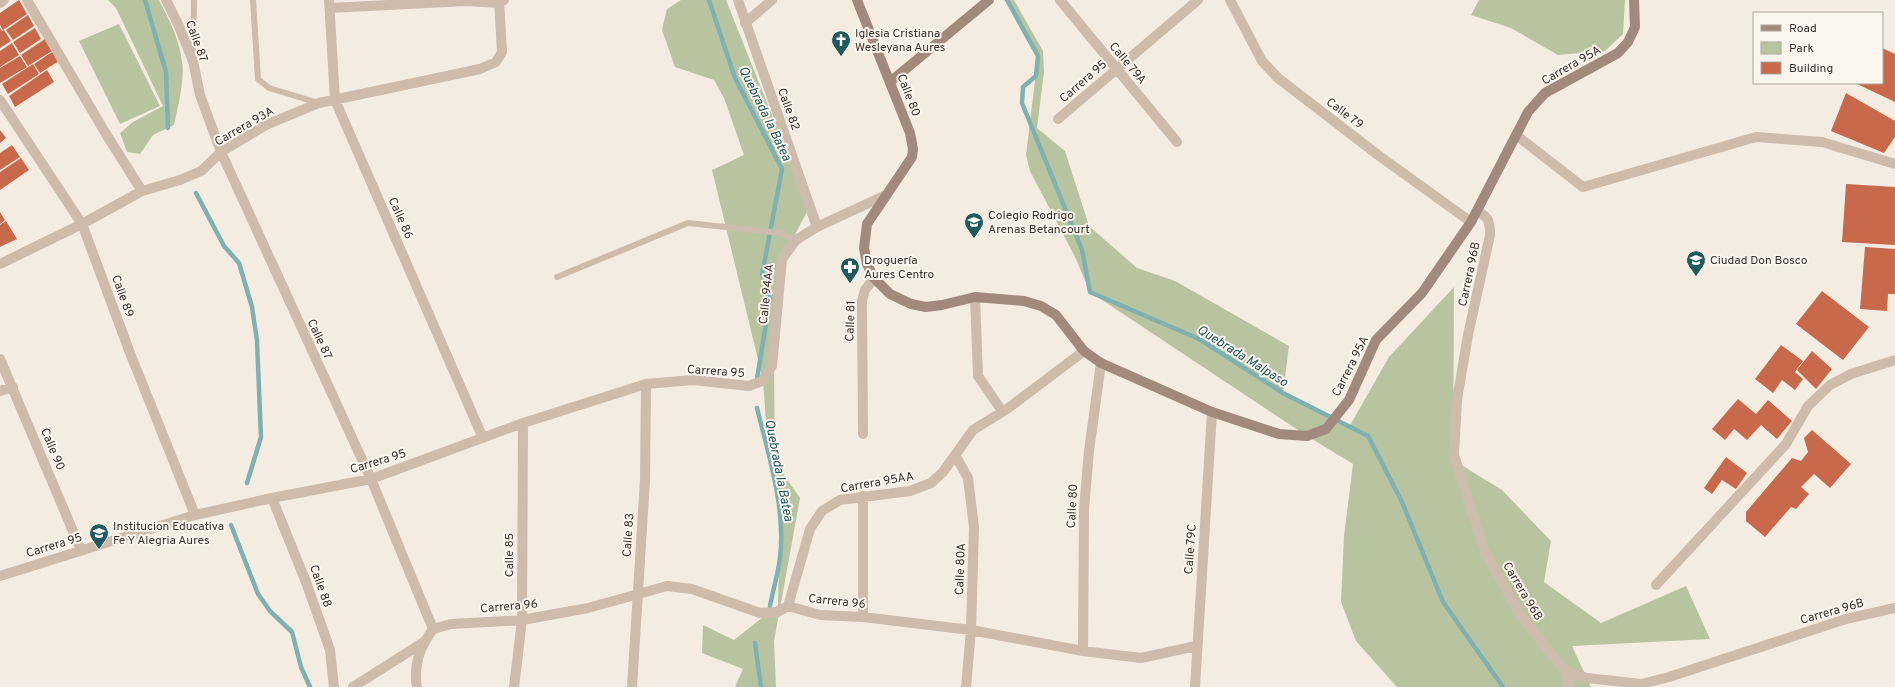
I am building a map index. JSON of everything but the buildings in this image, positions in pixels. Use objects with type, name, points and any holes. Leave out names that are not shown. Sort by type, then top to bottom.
[{"type":"street","points":[[0,3],[4,0]]},
{"type":"street","points":[[28,0],[106,134],[142,191]]},
{"type":"street","name":"Calle 87","points":[[166,0],[178,24],[193,61],[200,95],[221,152],[371,479],[433,629]]},
{"type":"street","name":"Calle 82","points":[[738,0],[744,23],[818,227]]},
{"type":"street","points":[[744,23],[772,0]]},
{"type":"street","name":"Calle 80","points":[[856,0],[910,133],[913,148],[912,157],[906,168],[886,196]]},
{"type":"street","points":[[890,82],[989,0]]},
{"type":"street","name":"Calle 79A","points":[[1060,0],[1116,70],[1177,142]]},
{"type":"street","name":"Carrera 95","points":[[1058,120],[1198,0]]},
{"type":"street","name":"Calle 79","points":[[1230,0],[1262,61],[1278,78],[1378,155],[1471,222]]},
{"type":"street","name":"Carrera 95A","points":[[874,278],[890,294],[911,304],[926,307],[975,298],[1024,301],[1042,306],[1056,315],[1084,351],[1101,363],[1212,412],[1280,434],[1307,436],[1326,429],[1349,400],[1376,340],[1422,293],[1471,222],[1528,112],[1545,93],[1618,53],[1628,42],[1635,27],[1634,0]]},
{"type":"street","points":[[330,4],[501,1]]},
{"type":"street","name":"Carrera 93A","points":[[0,264],[82,224],[142,191],[180,180],[201,171],[221,152],[266,125],[319,103],[480,69],[496,62],[502,52],[501,1]]},
{"type":"street","name":"Calle 86","points":[[330,4],[335,100],[483,438]]},
{"type":"street","name":"Calle 89","points":[[0,100],[82,224],[130,353],[195,515]]},
{"type":"street","points":[[1516,135],[1583,187],[1756,137],[1822,142],[1895,164]]},
{"type":"street","points":[[874,278],[867,264],[864,248],[867,224],[886,196]]},
{"type":"street","name":"Calle 94AA","points":[[762,381],[772,366],[782,260],[796,240],[818,227],[886,196]]},
{"type":"street","name":"Carrera 96B","points":[[1477,211],[1486,215],[1490,222],[1490,235],[1468,335],[1458,392],[1454,455],[1485,552],[1521,616],[1566,672],[1587,678],[1641,684],[1669,677],[1846,619],[1895,608]]},
{"type":"street","name":"Calle 81","points":[[862,434],[862,301],[865,290],[874,278]]},
{"type":"street","points":[[975,298],[978,376],[1002,411]]},
{"type":"street","name":"Carrera 95AA","points":[[788,606],[810,529],[822,511],[840,500],[920,488],[931,483],[943,472],[974,430],[1084,351]]},
{"type":"street","name":"Calle 90","points":[[0,359],[81,550]]},
{"type":"street","points":[[1656,585],[1786,444],[1808,406],[1830,385],[1851,374],[1895,360]]},
{"type":"street","name":"Calle 80","points":[[1083,651],[1084,509],[1089,451],[1101,363]]},
{"type":"street","name":"Carrera 95","points":[[0,576],[195,515],[272,498],[371,479],[523,423],[646,384],[693,380],[749,386],[762,381]]},
{"type":"street","name":"Calle 83","points":[[632,687],[645,480],[646,384]]},
{"type":"street","points":[[0,391],[13,387]]},
{"type":"street","name":"Calle 79C","points":[[1194,687],[1212,412]]},
{"type":"street","name":"Calle 85","points":[[514,687],[522,620],[523,423]]},
{"type":"street","name":"Calle 80A","points":[[955,455],[968,478],[974,527],[971,630],[966,687]]},
{"type":"street","points":[[863,496],[863,617]]},
{"type":"street","name":"Calle 88","points":[[272,498],[306,582],[330,650],[334,687]]},
{"type":"street","name":"Carrera 96","points":[[433,629],[451,624],[522,620],[588,608],[667,586],[692,589],[760,613],[777,612],[788,606],[820,615],[863,617],[971,630],[1083,651],[1141,658],[1196,646]]},
{"type":"street","points":[[418,687],[416,679],[417,660],[424,642],[433,629]]},
{"type":"street","points":[[353,687],[424,642]]},
{"type":"street","points":[[1566,672],[1569,687]]},
{"type":"lane","points":[[193,61],[194,0]]},
{"type":"lane","points":[[253,0],[258,78],[269,88],[319,103]]},
{"type":"lane","points":[[557,277],[688,223],[780,233],[796,240]]},
{"type":"green space","points":[[108,0],[159,0],[173,29],[181,53],[183,76],[174,125],[153,135],[140,154],[127,152],[120,133],[133,122],[163,106],[116,8]]},
{"type":"green space","points":[[681,0],[726,0],[809,208],[781,261],[774,365],[775,462],[800,498],[774,641],[776,687],[735,687],[743,669],[702,653],[703,625],[734,640],[778,605],[780,516],[769,464],[763,380],[712,170],[744,155],[724,98],[714,80],[675,67],[662,30],[667,9]]},
{"type":"green space","points":[[1008,0],[1014,0],[1043,51],[1044,72],[1037,128],[1065,151],[1089,226],[1137,268],[1175,281],[1289,346],[1283,393],[1349,427],[1389,357],[1454,287],[1453,460],[1502,490],[1551,541],[1544,582],[1601,623],[1686,586],[1710,639],[1572,646],[1591,687],[1397,687],[1356,641],[1341,602],[1344,536],[1353,464],[1307,436],[1090,292],[1075,257],[1030,171],[1026,155],[1038,56]]},
{"type":"green space","points":[[1479,0],[1625,0],[1623,34],[1605,51],[1558,55],[1511,28],[1471,15]]},
{"type":"green space","points":[[119,24],[160,106],[120,124],[79,41]]},
{"type":"waterway","points":[[145,0],[166,72],[168,128]]},
{"type":"waterway","name":"Quebrada la Batea","points":[[709,0],[735,78],[782,169],[762,275],[770,299],[757,379]]},
{"type":"waterway","name":"Quebrada Malpaso","points":[[1007,0],[1038,56],[1036,76],[1023,87],[1022,103],[1082,250],[1090,292],[1199,339],[1283,393],[1368,436],[1402,502],[1443,602],[1503,687]]},
{"type":"waterway","points":[[196,193],[224,246],[239,263],[252,307],[257,341],[261,437],[247,483]]},
{"type":"waterway","name":"Quebrada la Batea","points":[[757,408],[771,464],[779,502],[781,521],[780,558],[770,606]]},
{"type":"waterway","points":[[231,525],[258,594],[270,611],[292,632],[301,667],[310,687]]},
{"type":"waterway","name":"Quebrada la Batea","points":[[755,643],[761,687]]},
{"type":"place","name":"Iglesia Cristiana Wesleyana Aures","points":[[841,57]]},
{"type":"place","name":"Colegio Rodrigo Arenas Betancourt","points":[[974,239]]},
{"type":"place","name":"Ciudad Don Bosco","points":[[1696,277]]},
{"type":"place","name":"Droguería Aures Centro","points":[[850,284]]},
{"type":"place","name":"Institucion Educativa Fe Y Alegria Aures","points":[[99,550]]}]
